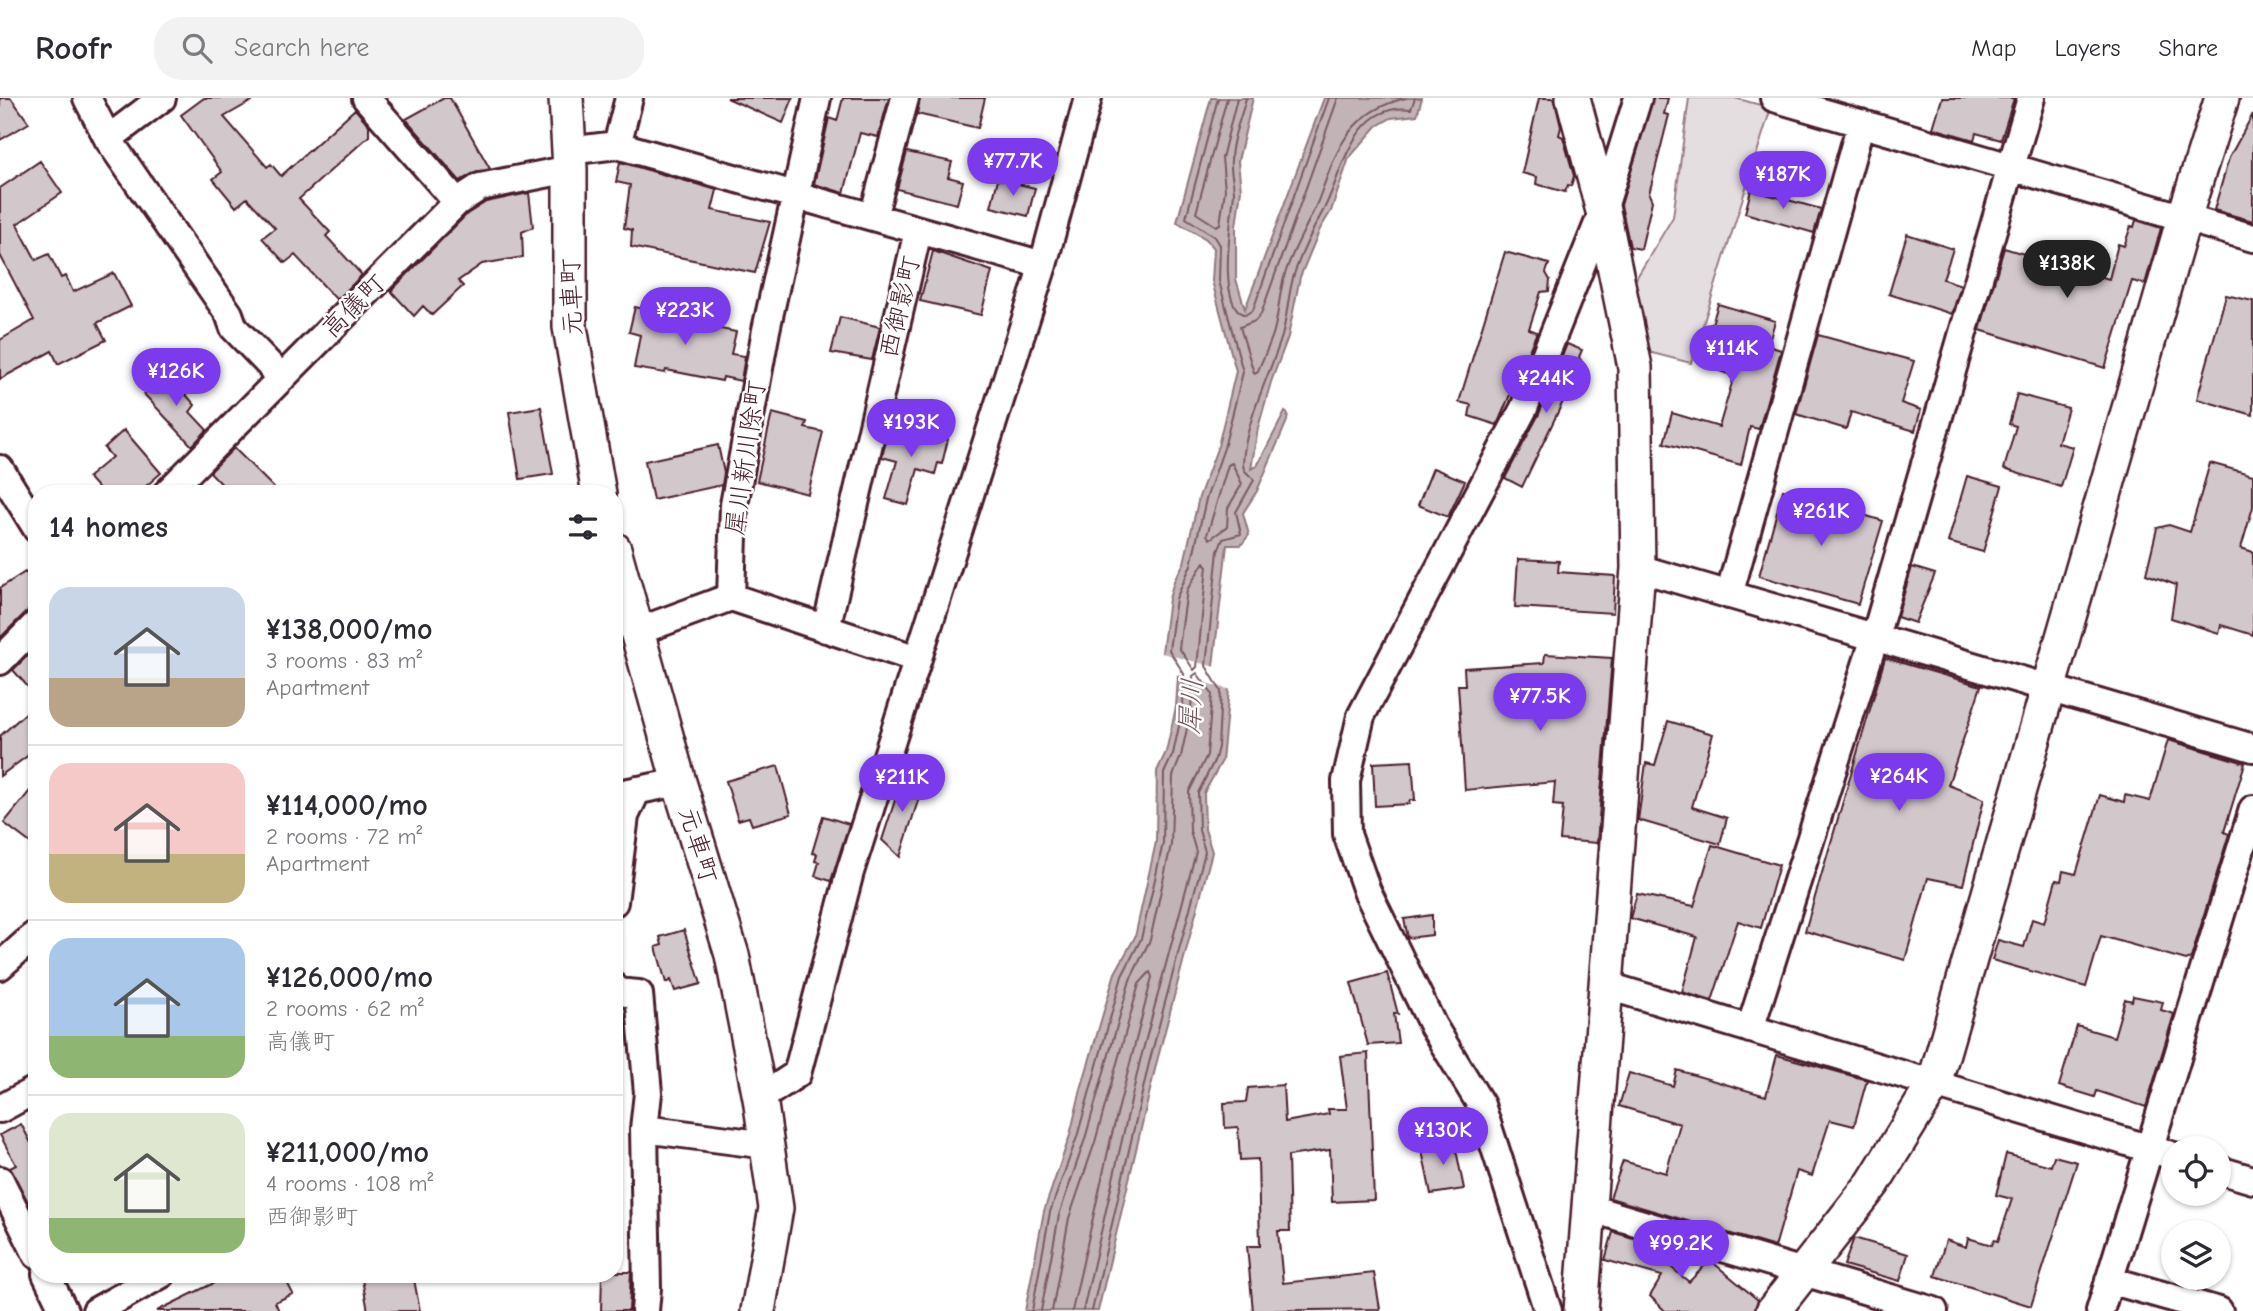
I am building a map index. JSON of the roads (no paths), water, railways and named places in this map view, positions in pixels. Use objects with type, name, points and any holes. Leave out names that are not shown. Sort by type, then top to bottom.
[{"type":"street","points":[[87,98],[108,139],[229,314],[234,328],[282,378]]},
{"type":"street","points":[[108,139],[162,98]]},
{"type":"street","points":[[366,98],[457,202]]},
{"type":"street","name":"元車町","points":[[566,98],[570,327],[598,485]]},
{"type":"street","points":[[629,98],[617,145],[1043,265]]},
{"type":"street","name":"犀川新川除町","points":[[731,597],[734,505],[766,330],[817,98]]},
{"type":"street","points":[[873,217],[905,98]]},
{"type":"street","points":[[760,1098],[797,1074],[850,872],[1043,265],[1088,98]]},
{"type":"street","points":[[1573,98],[1603,211],[1635,367],[1638,568],[1581,1311]]},
{"type":"street","points":[[1548,1311],[1481,1105],[1433,1026],[1367,891],[1347,834],[1346,781],[1361,716],[1524,408],[1603,211],[1638,98]]},
{"type":"street","points":[[1774,98],[2253,238]]},
{"type":"street","points":[[1750,1029],[1875,637],[2031,98]]},
{"type":"street","points":[[1773,1311],[1801,1271],[1873,1183],[1934,1084],[2184,218],[2222,98]]},
{"type":"street","points":[[1729,594],[1861,123]]},
{"type":"street","name":"高儀町","points":[[175,485],[457,202],[480,187],[617,145]]},
{"type":"street","name":"西御影町","points":[[826,629],[918,231]]},
{"type":"street","points":[[0,469],[28,514]]},
{"type":"street","points":[[1638,568],[2253,748]]},
{"type":"street","name":"元車町","points":[[623,583],[679,782],[732,955],[760,1098],[776,1208],[758,1311]]},
{"type":"street","points":[[636,632],[731,597],[917,659]]},
{"type":"street","points":[[0,661],[28,632]]},
{"type":"street","points":[[623,832],[626,792],[679,782]]},
{"type":"street","points":[[2166,1136],[2253,809]]},
{"type":"street","points":[[0,966],[28,941]]},
{"type":"street","points":[[1608,986],[2161,1153],[2109,1280],[2100,1311]]},
{"type":"street","points":[[623,993],[639,995],[648,1093],[644,1129],[647,1288],[645,1311]]},
{"type":"street","points":[[0,1109],[28,1094]]},
{"type":"street","points":[[644,1129],[767,1145]]},
{"type":"street","points":[[2231,1174],[2253,1180]]},
{"type":"street","points":[[0,1180],[28,1237]]},
{"type":"street","points":[[1589,1208],[1934,1311]]},
{"type":"street","points":[[2109,1280],[2218,1311]]},
{"type":"street","points":[[50,1283],[64,1311]]},
{"type":"street","points":[[108,1308],[148,1283]]},
{"type":"water","name":"犀川","points":[[1211,98],[1253,98],[1238,161],[1241,190],[1236,226],[1236,279],[1245,309],[1324,98],[1422,98],[1417,115],[1391,118],[1377,126],[1349,158],[1331,211],[1320,229],[1300,277],[1288,337],[1258,428],[1251,469],[1257,466],[1285,412],[1288,414],[1257,491],[1243,513],[1249,535],[1241,545],[1227,545],[1213,666],[1229,689],[1222,761],[1204,793],[1205,829],[1212,852],[1156,1065],[1098,1311],[1025,1311],[1044,1211],[1070,1135],[1115,973],[1135,937],[1156,842],[1157,771],[1166,752],[1176,707],[1178,676],[1162,652],[1169,599],[1174,581],[1184,563],[1199,497],[1218,446],[1236,371],[1212,281],[1214,248],[1206,239],[1177,222]]}]
